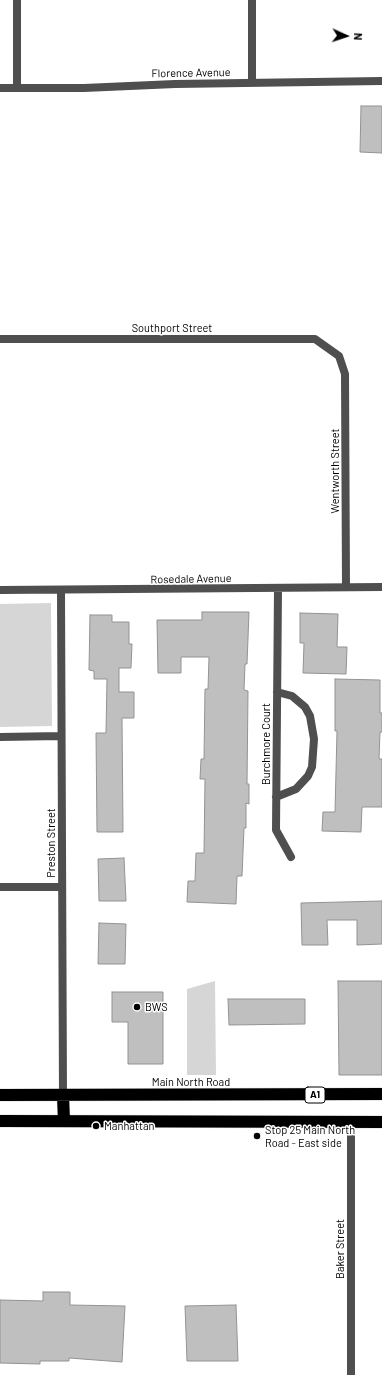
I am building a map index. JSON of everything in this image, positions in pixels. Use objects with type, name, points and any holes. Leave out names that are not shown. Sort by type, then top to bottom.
[{"type":"highway","name":"Main North Road","points":[[0,1095],[382,1094]]},
{"type":"highway","points":[[63,1096],[64,1121]]},
{"type":"highway","points":[[0,1121],[382,1122]]},
{"type":"street","points":[[17,0],[17,87]]},
{"type":"street","points":[[252,0],[252,83]]},
{"type":"street","name":"Florence Avenue","points":[[0,88],[84,88],[175,84],[382,81]]},
{"type":"street","name":"Southport Street","points":[[0,339],[315,339],[339,356]]},
{"type":"street","name":"Wentworth Street","points":[[339,356],[345,374],[346,587]]},
{"type":"street","name":"Rosedale Avenue","points":[[0,590],[61,591],[382,587]]},
{"type":"street","name":"Burchmore Court","points":[[278,588],[276,830],[291,857]]},
{"type":"street","name":"Preston Street","points":[[61,591],[63,1096]]},
{"type":"street","name":"Burchmore Court","points":[[276,797],[296,789],[308,776],[312,767],[314,739],[310,716],[305,707],[292,696],[277,692]]},
{"type":"street","points":[[0,737],[61,736]]},
{"type":"street","points":[[0,887],[62,887]]},
{"type":"street","name":"Baker Street","points":[[351,1122],[351,1375]]},
{"type":"shaded area","points":[[51,603],[52,726],[0,727],[0,604]]},
{"type":"shaded area","points":[[215,981],[216,1075],[187,1075],[187,989]]},
{"type":"building","points":[[361,106],[382,106],[382,153],[360,152]]},
{"type":"building","points":[[202,612],[249,612],[247,664],[245,664],[244,690],[248,691],[247,784],[249,784],[249,804],[246,803],[246,828],[244,828],[242,876],[237,876],[236,904],[187,902],[188,881],[195,881],[196,853],[204,853],[205,779],[200,779],[201,759],[204,759],[205,689],[208,689],[209,657],[181,657],[181,673],[158,673],[157,620],[202,620]]},
{"type":"building","points":[[300,613],[338,614],[337,647],[347,647],[346,674],[303,673],[304,643],[300,643]]},
{"type":"building","points":[[90,615],[112,615],[112,622],[129,622],[129,644],[132,644],[131,668],[119,668],[119,692],[134,692],[134,718],[122,718],[123,832],[97,832],[96,733],[106,733],[107,679],[94,679],[94,671],[89,670]]},
{"type":"building","points":[[335,679],[380,680],[380,713],[382,713],[382,732],[380,732],[379,759],[382,759],[382,807],[362,807],[361,832],[322,831],[323,812],[335,812],[337,731],[335,731]]},
{"type":"building","points":[[124,858],[126,901],[99,901],[98,859]]},
{"type":"building","points":[[382,901],[382,944],[357,945],[357,920],[327,920],[328,945],[302,945],[301,903]]},
{"type":"building","points":[[99,923],[126,924],[125,964],[98,964]]},
{"type":"building","points":[[338,981],[382,981],[382,1075],[339,1075]]},
{"type":"building","points":[[112,992],[163,992],[163,1064],[128,1064],[128,1022],[112,1022]]},
{"type":"building","points":[[228,999],[305,999],[305,1024],[229,1025]]},
{"type":"building","points":[[43,1292],[70,1292],[70,1305],[125,1306],[122,1362],[69,1358],[69,1361],[40,1361],[40,1364],[0,1363],[0,1300],[43,1301]]},
{"type":"building","points":[[236,1305],[238,1361],[187,1361],[185,1306]]},
{"type":"place","name":"BWS","points":[[137,1007]]},
{"type":"place","name":"Manhattan","points":[[96,1126]]},
{"type":"place","name":"Stop 25 Main North Road - East side","points":[[257,1136]]}]
